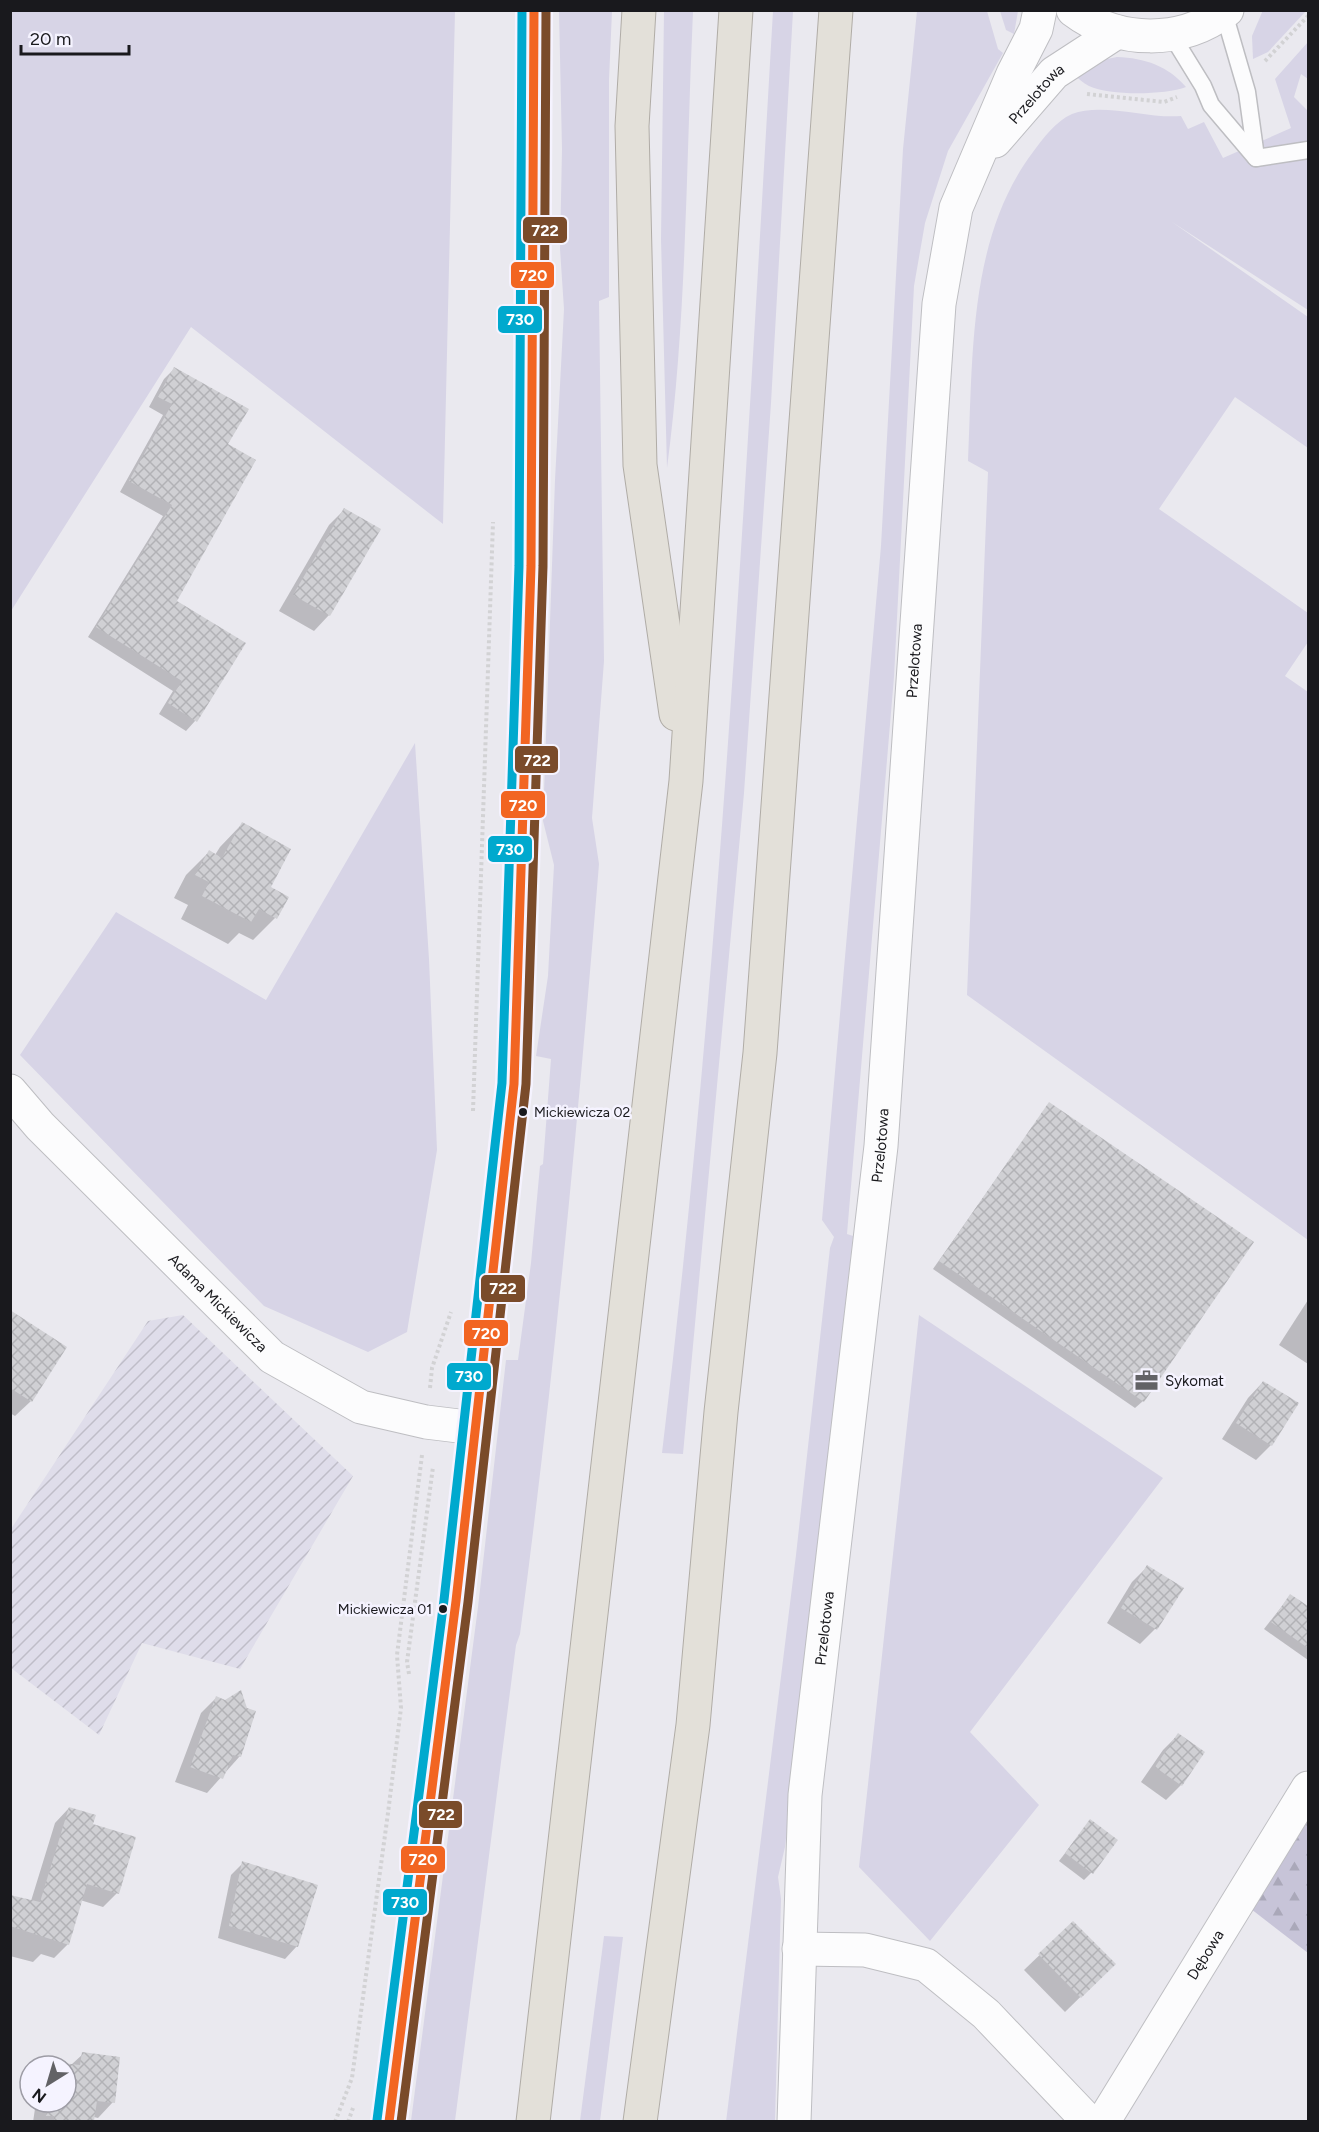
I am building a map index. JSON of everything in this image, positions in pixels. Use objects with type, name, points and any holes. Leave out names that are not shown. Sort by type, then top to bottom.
[{"type":"highway","points":[[639,10],[633,126],[640,465],[686,781]]},
{"type":"highway","points":[[533,2121],[686,781],[736,10]]},
{"type":"highway","points":[[640,2121],[693,1725],[721,1412],[760,1053],[837,20]]},
{"type":"street","points":[[389,2121],[456,1601],[514,1084],[531,566],[534,10]]},
{"type":"street","name":"Przelotowa","points":[[794,2121],[805,1795],[881,1146],[939,304],[956,208],[1012,74],[1036,29],[1040,10]]},
{"type":"street","points":[[1073,10],[1099,26],[1117,32],[1144,36],[1171,34],[1199,26],[1225,12]]},
{"type":"street","name":"Przelotowa","points":[[971,170],[1054,74],[1117,32]]},
{"type":"street","name":"Adama Mickiewicza","points":[[10,1091],[40,1126],[272,1357],[361,1407],[432,1423],[475,1428]]},
{"type":"street","name":"Dębowa","points":[[1103,2121],[1308,1788]]},
{"type":"street","points":[[799,1949],[865,1950],[926,1965],[986,2014],[1089,2121]]},
{"type":"lane","points":[[1225,12],[1247,92],[1256,158]]},
{"type":"lane","points":[[1171,34],[1203,86],[1211,105],[1256,158]]},
{"type":"lane","points":[[1256,158],[1308,150]]},
{"type":"path","points":[[473,1114],[494,513]]},
{"type":"path","points":[[410,1685],[407,1662],[432,1423],[432,1368],[455,1300]]},
{"type":"path","points":[[335,2121],[352,2078],[401,1708],[397,1655],[432,1423]]},
{"type":"path","points":[[348,2121],[355,2103]]},
{"type":"shaded area","points":[[11,10],[455,11],[443,524],[191,327],[11,611]]},
{"type":"shaded area","points":[[1263,10],[1306,11],[1268,52],[1253,59],[1252,36]]},
{"type":"shaded area","points":[[559,11],[612,11],[609,80],[609,297],[599,301],[604,661],[592,818],[599,864],[574,1153],[544,1442],[455,2121],[411,2121],[478,1607],[506,1360],[518,1360],[531,1263],[540,1166],[543,1164],[551,1059],[536,1056],[548,976],[554,865],[543,821],[555,480],[564,309],[560,249],[562,149]]},
{"type":"shaded area","points":[[664,11],[693,11],[679,354],[667,468],[661,239]]},
{"type":"shaded area","points":[[773,11],[793,11],[771,403],[744,793],[683,1454],[662,1453],[700,1093],[729,733]]},
{"type":"shaded area","points":[[917,11],[987,11],[998,49],[1003,53],[948,151],[925,223],[914,286],[894,677],[847,1234],[853,1236],[785,1847],[778,1877],[781,1899],[775,2121],[726,2122],[796,1555],[830,1248],[834,1237],[822,1220],[881,546],[903,149]]},
{"type":"shaded area","points":[[1000,11],[1018,11],[1014,34],[1006,30]]},
{"type":"shaded area","points":[[1308,42],[1308,79],[1301,74],[1294,97],[1308,111],[1308,310],[1172,222],[1308,317],[1308,448],[1235,397],[1159,509],[1308,613],[1308,642],[1285,676],[1308,692],[1308,1240],[967,995],[988,472],[968,461],[971,381],[978,300],[985,260],[996,222],[1012,186],[1033,152],[1055,125],[1072,114],[1111,110],[1181,116],[1188,129],[1204,122],[1223,158],[1291,128],[1275,79]]},
{"type":"shaded area","points":[[1117,57],[1155,64],[1172,74],[1186,87],[1152,93],[1110,92],[1089,86],[1074,75],[1102,60]]},
{"type":"shaded area","points":[[415,743],[429,959],[437,1150],[407,1332],[368,1352],[264,1306],[20,1055],[116,912],[266,1000]]},
{"type":"shaded area","points":[[183,1315],[353,1476],[240,1669],[142,1643],[99,1735],[11,1668],[11,1529],[148,1321]]},
{"type":"shaded area","points":[[919,1315],[1163,1478],[970,1732],[1039,1805],[930,1941],[859,1867]]},
{"type":"shaded area","points":[[604,1936],[623,1937],[600,2121],[580,2121]]},
{"type":"green space","points":[[1308,1819],[1308,1953],[1251,1909]]},
{"type":"building","points":[[174,367],[249,409],[228,444],[256,460],[177,601],[246,643],[197,722],[168,703],[182,681],[96,627],[172,505],[129,481],[172,404],[158,397]]},
{"type":"building","points":[[344,508],[381,529],[330,616],[293,595]]},
{"type":"building","points":[[242,822],[291,849],[271,887],[289,897],[277,919],[259,909],[251,922],[202,896],[209,882],[195,875],[209,850],[222,858]]},
{"type":"building","points":[[1049,1102],[1254,1242],[1144,1402],[939,1261]]},
{"type":"building","points":[[10,1310],[67,1347],[32,1402],[10,1388]]},
{"type":"building","points":[[1263,1381],[1299,1403],[1272,1446],[1236,1423]]},
{"type":"building","points":[[1147,1565],[1184,1588],[1157,1630],[1121,1608]]},
{"type":"building","points":[[1290,1594],[1308,1606],[1308,1648],[1271,1622]]},
{"type":"building","points":[[241,1690],[247,1708],[256,1711],[241,1757],[233,1755],[223,1779],[190,1767],[216,1696],[225,1700]]},
{"type":"building","points":[[1178,1733],[1205,1752],[1182,1786],[1155,1767]]},
{"type":"building","points":[[69,1807],[96,1815],[93,1824],[136,1837],[119,1894],[87,1884],[69,1945],[10,1926],[10,1895],[40,1902]]},
{"type":"building","points":[[1090,1819],[1118,1840],[1093,1874],[1065,1853]]},
{"type":"building","points":[[242,1861],[318,1885],[298,1947],[229,1926]]},
{"type":"building","points":[[1073,1921],[1116,1964],[1081,1998],[1038,1954]]},
{"type":"building","points":[[82,2052],[120,2057],[115,2103],[97,2101],[94,2121],[54,2121],[54,2116],[46,2116],[46,2114],[78,2114],[78,2065],[80,2065]]},
{"type":"transit line","name":"730","points":[[377,2120],[444,1600],[502,1083],[519,566],[522,10]]},
{"type":"transit line","name":"720","points":[[389,2122],[456,1601],[514,1084],[531,566],[534,10]]},
{"type":"transit line","name":"722","points":[[401,2122],[468,1602],[526,1084],[543,566],[546,10]]},
{"type":"place","name":"Mickiewicza 02","points":[[523,1112]]},
{"type":"place","name":"Sykomat","points":[[1147,1381]]},
{"type":"place","name":"Mickiewicza 01","points":[[443,1609]]}]
